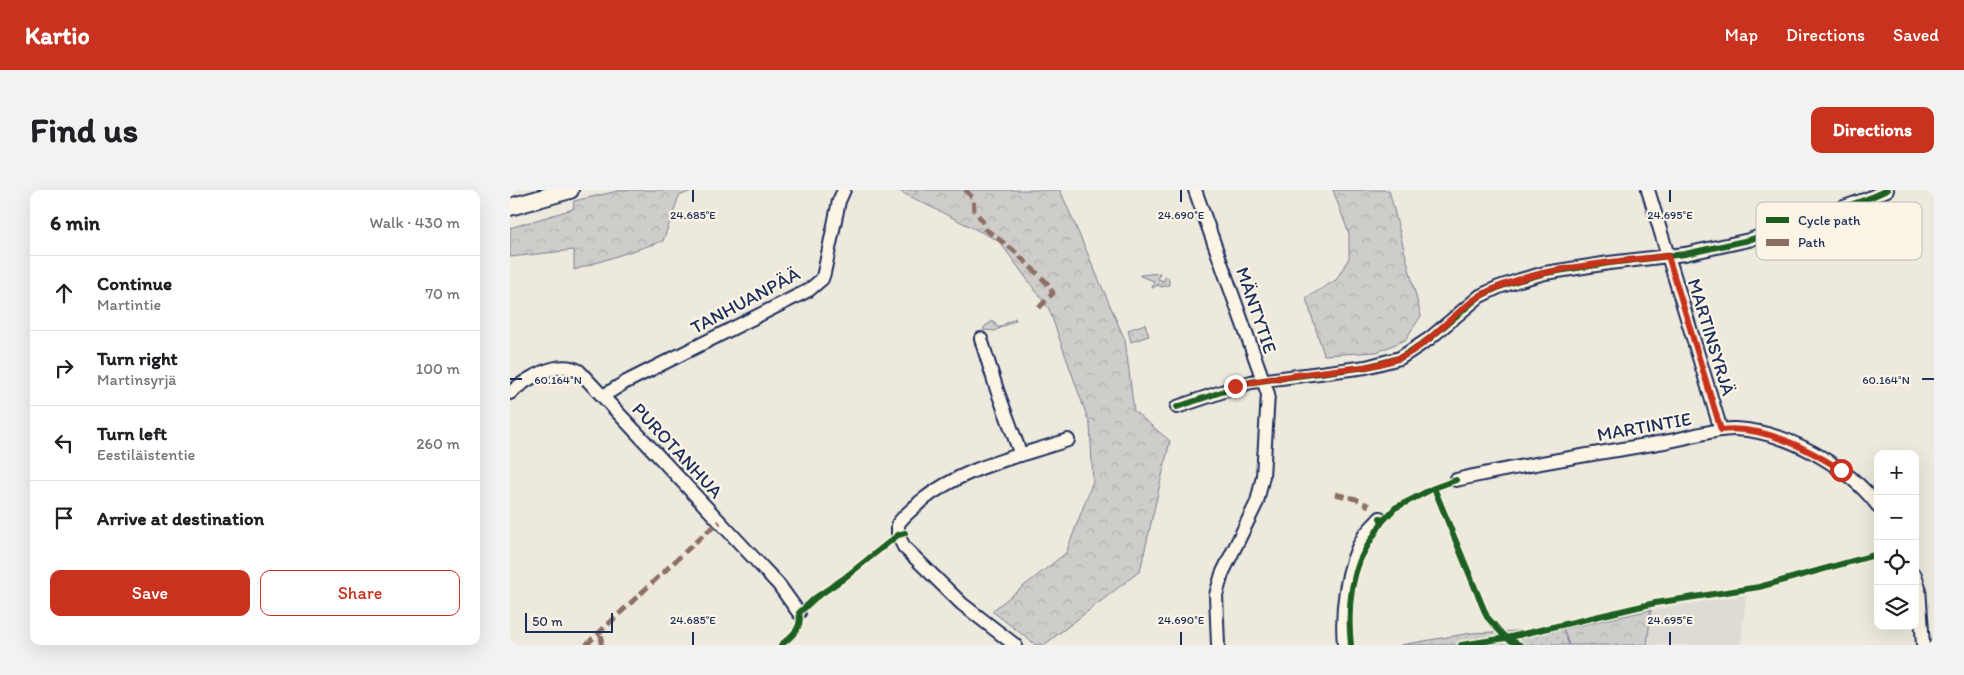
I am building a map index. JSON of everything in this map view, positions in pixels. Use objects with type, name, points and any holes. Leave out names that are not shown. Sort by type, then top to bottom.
[{"type":"street","points":[[510,207],[570,190]]},
{"type":"street","name":"TANHUANPÄÄ","points":[[603,396],[624,383],[809,290],[822,279],[844,190]]},
{"type":"street","name":"MÄNTYTIE","points":[[1195,190],[1268,394],[1263,476],[1257,502],[1224,569],[1216,595],[1218,645]]},
{"type":"street","name":"MARTINSYRJÄ","points":[[1648,190],[1721,430]]},
{"type":"street","points":[[1858,202],[1887,190]]},
{"type":"street","points":[[1177,407],[1204,399],[1235,386],[1263,380],[1366,367],[1400,358],[1429,339],[1480,296],[1513,282],[1545,273],[1668,256],[1756,237]]},
{"type":"street","points":[[981,339],[1021,455]]},
{"type":"street","name":"PUROTANHUA","points":[[510,393],[529,380],[557,368],[568,367],[579,371],[779,585],[799,613]]},
{"type":"street","name":"MARTINTIE","points":[[1456,480],[1508,467],[1734,429],[1762,433],[1823,458],[1860,486],[1874,502]]},
{"type":"street","points":[[1015,645],[962,604],[904,547],[898,535],[898,524],[906,514],[930,494],[954,479],[976,469],[1068,440]]},
{"type":"street","points":[[1344,645],[1345,588],[1364,536],[1380,518]]},
{"type":"street","points":[[1918,585],[1923,645]]},
{"type":"shaded area","points":[[1746,595],[1741,645],[1647,645],[1651,610]]},
{"type":"green space","points":[[622,190],[694,190],[679,196],[663,241],[574,270],[574,250],[510,257],[510,228],[573,209],[574,201]]},
{"type":"green space","points":[[897,190],[1060,190],[1125,340],[1134,411],[1170,441],[1140,571],[1044,645],[1036,645],[992,611],[1066,553],[1093,481],[1090,425],[1049,309],[999,241]]},
{"type":"green space","points":[[1333,190],[1389,190],[1421,316],[1405,340],[1377,352],[1324,355],[1306,298],[1336,280],[1349,258],[1349,234]]},
{"type":"green space","points":[[1160,273],[1158,279],[1164,281],[1165,277],[1168,277],[1169,285],[1161,287],[1158,285],[1152,288],[1154,281],[1140,276],[1140,275]]},
{"type":"green space","points":[[1015,318],[1016,320],[995,331],[983,330],[985,326],[993,321],[998,328]]},
{"type":"green space","points":[[1145,324],[1149,336],[1131,342],[1128,330]]},
{"type":"green space","points":[[1651,610],[1647,645],[1569,645],[1563,629]]},
{"type":"green space","points":[[1563,629],[1569,645],[1401,645],[1471,633]]},
{"type":"marked path","points":[[965,190],[973,198],[974,210],[982,220],[985,229],[1013,250],[1047,283],[1053,293],[1036,311]]},
{"type":"marked path","points":[[1335,494],[1356,499],[1369,506]]},
{"type":"marked path","points":[[586,645],[703,535],[720,522]]},
{"type":"marked path","points":[[601,645],[602,630]]},
{"type":"cycle path","points":[[1858,202],[1887,190]]},
{"type":"cycle path","points":[[1177,407],[1251,382],[1366,367],[1400,358],[1429,339],[1480,296],[1520,280],[1545,273],[1685,254],[1756,238]]},
{"type":"cycle path","points":[[1382,522],[1395,508],[1434,488],[1456,480]]},
{"type":"cycle path","points":[[1434,488],[1487,617],[1506,638],[1520,645]]},
{"type":"cycle path","points":[[1351,645],[1350,612],[1356,570],[1382,522],[1380,518]]},
{"type":"cycle path","points":[[781,645],[793,635],[798,627],[799,613],[815,598],[843,579],[898,535],[905,533]]},
{"type":"cycle path","points":[[1461,645],[1506,638],[1655,603],[1759,587],[1874,555]]},
{"type":"route","points":[[1235,386],[1263,380],[1384,363],[1400,358],[1414,350],[1465,307],[1480,296],[1498,287],[1545,273],[1668,256],[1721,430],[1734,429],[1762,433],[1823,458],[1841,470]]}]
